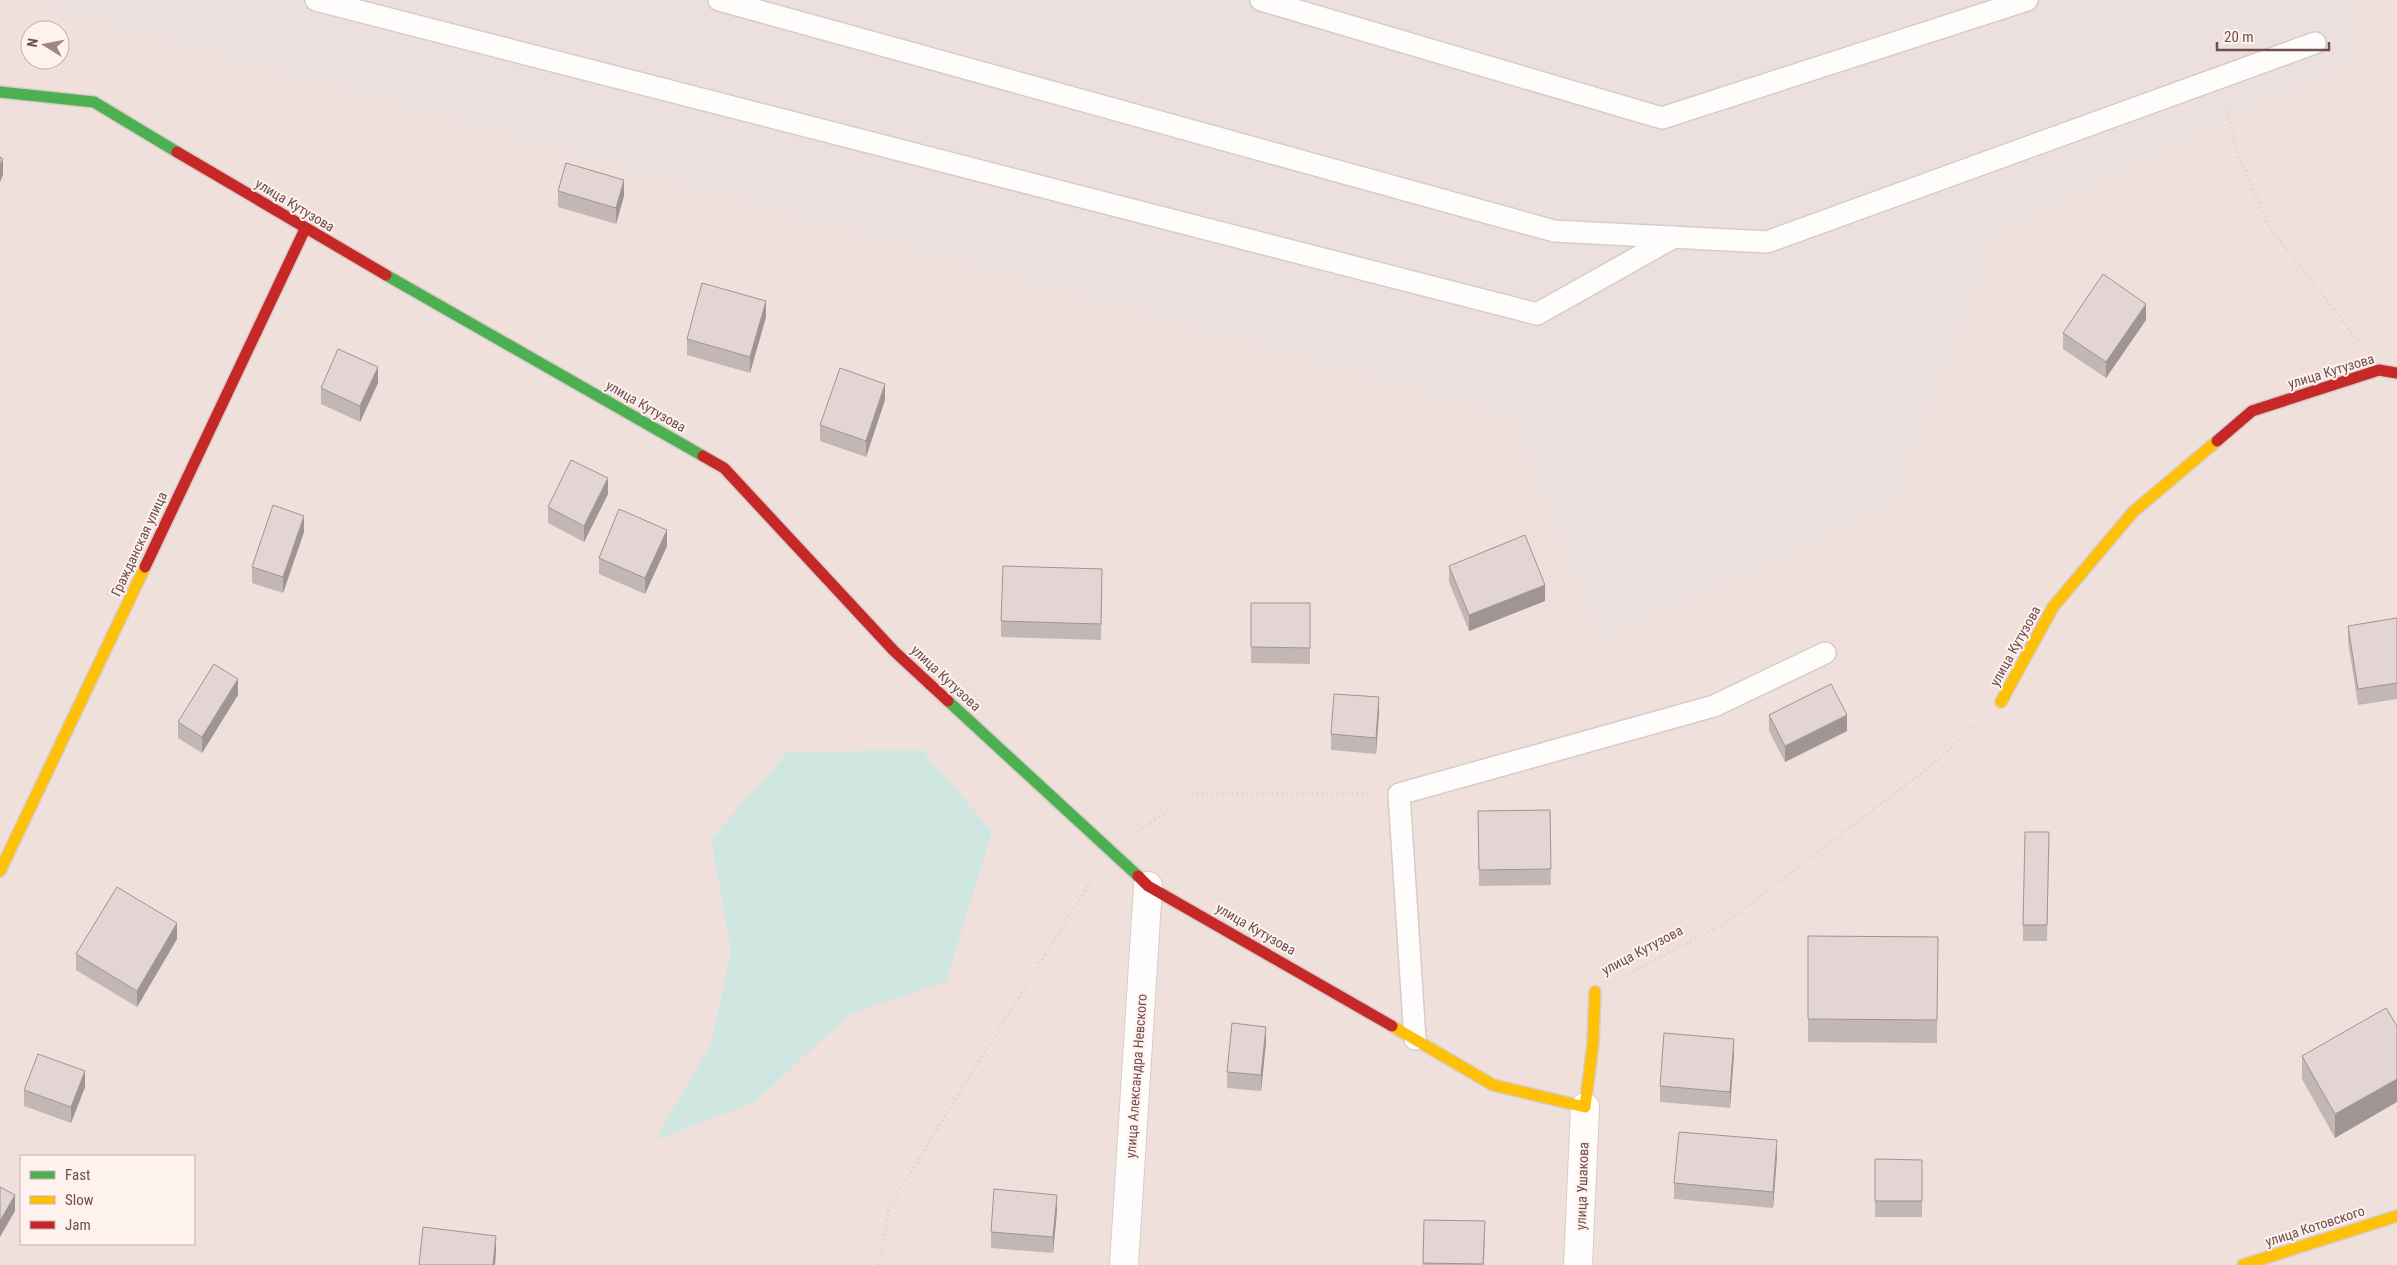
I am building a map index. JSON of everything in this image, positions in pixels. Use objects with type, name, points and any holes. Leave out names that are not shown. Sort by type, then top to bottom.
[{"type":"street","name":"улица Кутузова","points":[[0,92],[94,102],[305,229],[724,468],[894,651],[1148,886],[1493,1085],[1585,1107],[1595,992]]},
{"type":"street","name":"Гражданская улица","points":[[0,871],[305,229]]},
{"type":"street","name":"улица Кутузова","points":[[2001,702],[2053,607],[2134,512],[2252,411],[2379,370],[2397,373]]},
{"type":"street","name":"улица Александра Невского","points":[[1124,1265],[1148,886]]},
{"type":"street","name":"улица Ушакова","points":[[1578,1265],[1585,1107]]},
{"type":"street","name":"улица Котовского","points":[[2243,1265],[2397,1216]]},
{"type":"lane","points":[[316,0],[1537,314],[1674,237]]},
{"type":"lane","points":[[719,0],[1554,231],[1768,242],[2315,43]]},
{"type":"lane","points":[[1262,0],[1662,118],[2027,0]]},
{"type":"lane","points":[[1415,1039],[1399,794],[1714,706],[1825,653]]},
{"type":"path","points":[[2220,78],[2237,151],[2269,226],[2379,370]]},
{"type":"path","name":"улица Кутузова","points":[[1595,992],[1725,923],[1932,765],[2001,702]]},
{"type":"path","points":[[879,1265],[889,1207],[1110,850],[1193,794],[1399,794]]},
{"type":"shaded area","points":[[0,0],[20,0],[1511,418],[1601,642],[1893,506],[1998,232],[2362,57],[2356,0],[2397,0],[2397,1265],[0,1265]]},
{"type":"shaded area","points":[[20,0],[2356,0],[2362,57],[1998,232],[1893,506],[1601,642],[1510,418]]},
{"type":"water","points":[[922,750],[992,831],[946,982],[849,1014],[756,1102],[655,1140],[711,1044],[731,951],[711,839],[788,752]]},
{"type":"building","points":[[566,163],[624,180],[616,208],[558,191]]},
{"type":"building","points":[[2103,274],[2146,304],[2106,362],[2063,333]]},
{"type":"building","points":[[702,283],[766,301],[750,357],[687,339]]},
{"type":"building","points":[[338,349],[378,367],[360,406],[321,388]]},
{"type":"building","points":[[840,368],[885,384],[866,441],[820,425]]},
{"type":"building","points":[[571,460],[608,478],[584,526],[548,507]]},
{"type":"building","points":[[273,505],[304,516],[283,577],[252,567]]},
{"type":"building","points":[[619,509],[667,530],[645,578],[599,558]]},
{"type":"building","points":[[1525,535],[1545,585],[1469,615],[1449,566]]},
{"type":"building","points":[[1003,566],[1102,569],[1101,624],[1001,621]]},
{"type":"building","points":[[1251,603],[1310,603],[1310,648],[1251,647]]},
{"type":"building","points":[[2397,618],[2397,683],[2358,689],[2348,626]]},
{"type":"building","points":[[214,664],[238,679],[202,737],[178,722]]},
{"type":"building","points":[[1831,684],[1847,715],[1785,746],[1769,715]]},
{"type":"building","points":[[1334,694],[1379,697],[1376,738],[1331,734]]},
{"type":"building","points":[[1550,810],[1551,869],[1479,870],[1478,811]]},
{"type":"building","points":[[2025,832],[2049,832],[2047,925],[2023,925]]},
{"type":"building","points":[[117,887],[177,923],[137,991],[76,954]]},
{"type":"building","points":[[1808,936],[1938,937],[1937,1020],[1808,1019]]},
{"type":"building","points":[[2386,1008],[2397,1026],[2397,1079],[2335,1114],[2302,1056]]},
{"type":"building","points":[[1232,1023],[1266,1027],[1261,1075],[1227,1072]]},
{"type":"building","points":[[1664,1033],[1734,1039],[1730,1092],[1660,1086]]},
{"type":"building","points":[[38,1054],[85,1071],[71,1107],[24,1090]]},
{"type":"building","points":[[1679,1132],[1777,1140],[1773,1192],[1674,1183]]},
{"type":"building","points":[[1875,1159],[1922,1160],[1922,1201],[1875,1201]]},
{"type":"building","points":[[0,1187],[15,1195],[0,1221]]},
{"type":"building","points":[[994,1189],[1057,1195],[1053,1237],[991,1232]]},
{"type":"building","points":[[1424,1220],[1485,1221],[1483,1264],[1423,1263]]},
{"type":"building","points":[[423,1227],[496,1236],[493,1265],[419,1265]]},
{"type":"traffic: fast","points":[[0,92],[94,102],[177,152]]},
{"type":"traffic: fast","points":[[386,275],[703,456]]},
{"type":"traffic: fast","points":[[948,701],[1138,876]]},
{"type":"traffic: slow","points":[[2001,702],[2053,607],[2133,512],[2217,441]]},
{"type":"traffic: slow","points":[[0,871],[145,567]]},
{"type":"traffic: slow","points":[[1392,1026],[1493,1085],[1585,1107],[1593,1043],[1595,992]]},
{"type":"traffic: slow","points":[[2243,1265],[2397,1216]]},
{"type":"traffic: jam","points":[[177,152],[386,275]]},
{"type":"traffic: jam","points":[[145,567],[305,229]]},
{"type":"traffic: jam","points":[[2217,441],[2252,411],[2379,370],[2397,373]]},
{"type":"traffic: jam","points":[[703,456],[724,468],[894,651],[948,701]]},
{"type":"traffic: jam","points":[[1138,876],[1148,886],[1392,1026]]}]
